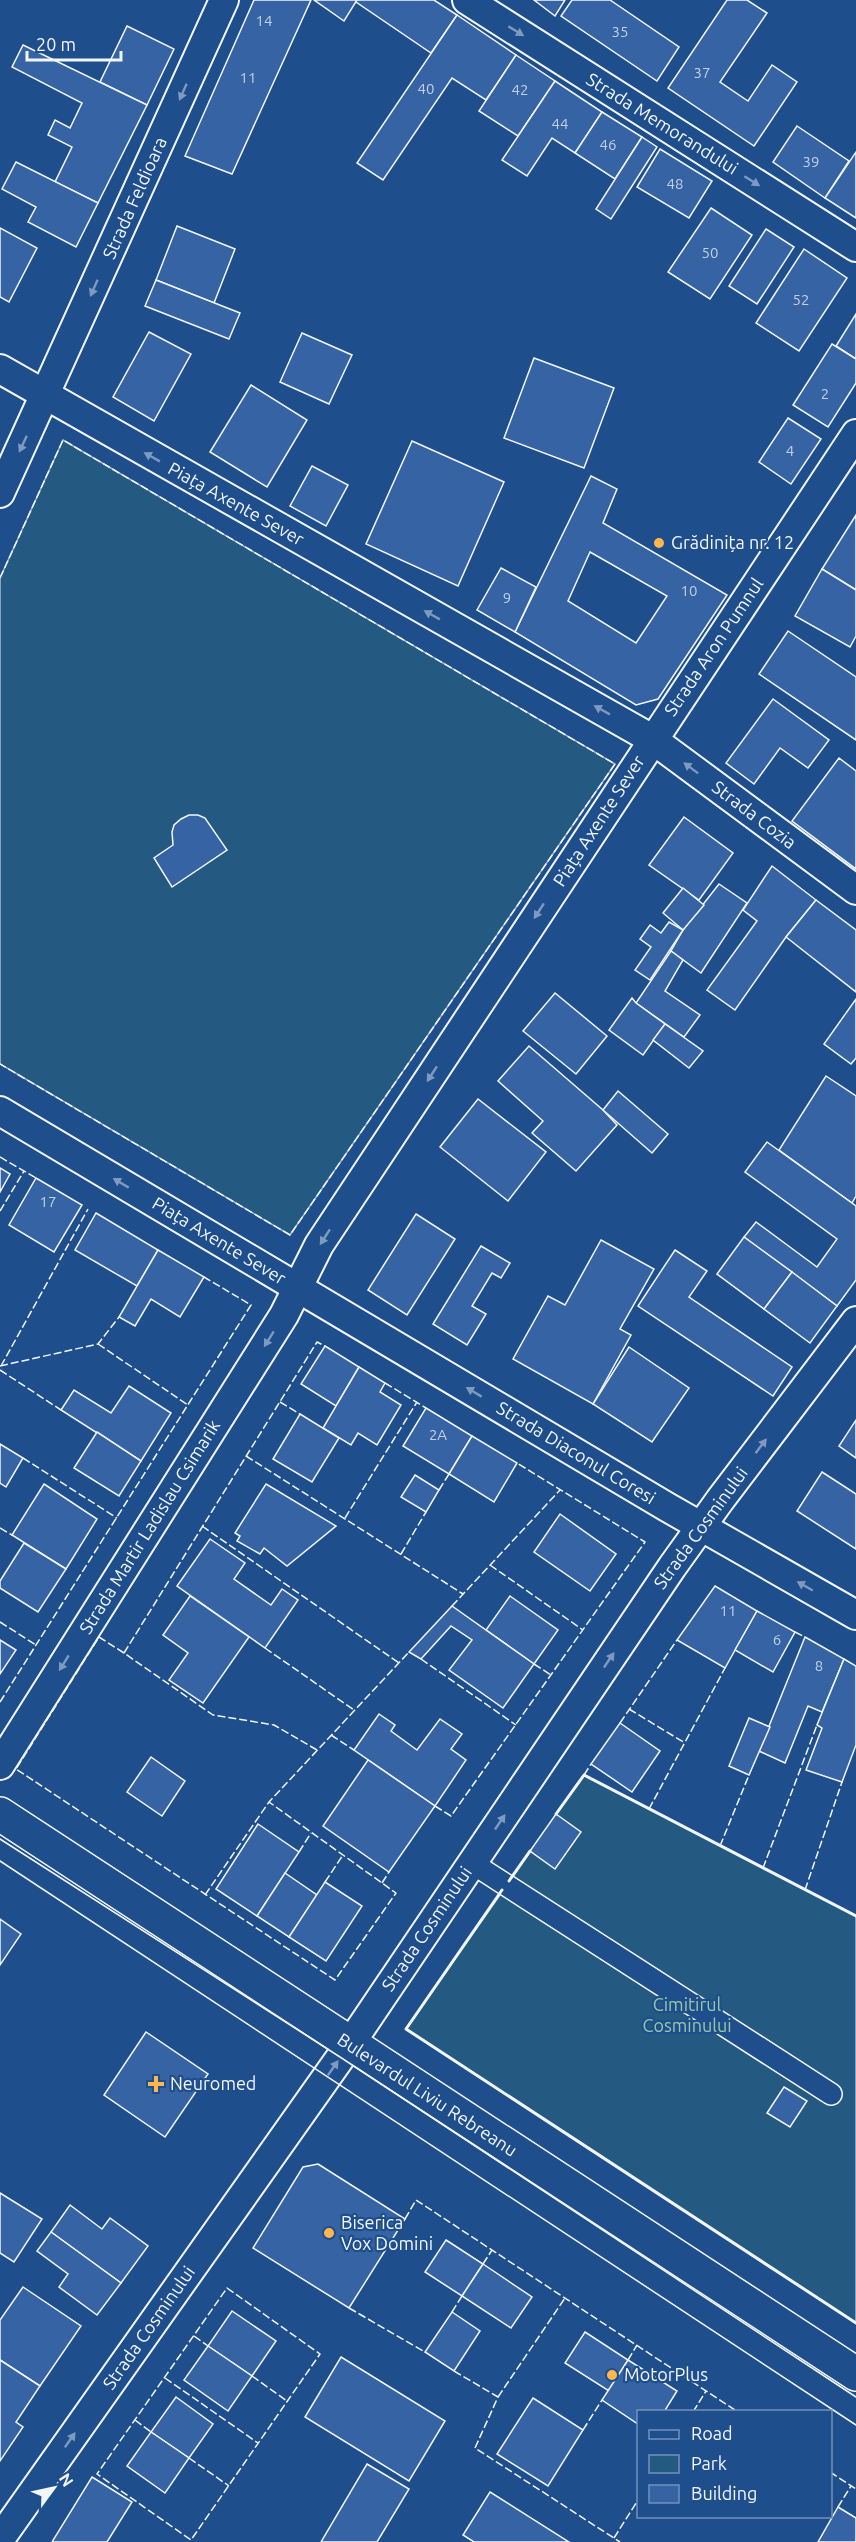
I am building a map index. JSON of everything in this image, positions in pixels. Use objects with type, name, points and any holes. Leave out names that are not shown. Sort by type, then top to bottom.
[{"type":"main road","name":"Bulevardul Liviu Rebreanu","points":[[0,1814],[856,2374]]},
{"type":"street","name":"Strada Feldioara","points":[[45,396],[224,0]]},
{"type":"street","name":"Strada Memorandului","points":[[467,0],[856,248]]},
{"type":"street","points":[[0,369],[45,396],[0,493]]},
{"type":"street","name":"Piața Axente Sever","points":[[0,1111],[298,1288],[319,1245],[652,739],[45,396]]},
{"type":"street","name":"Strada Aron Pumnul","points":[[652,739],[856,434]]},
{"type":"street","name":"Strada Cozia","points":[[652,739],[856,890]]},
{"type":"street","name":"Strada Diaconul Coresi","points":[[298,1288],[856,1615]]},
{"type":"street","name":"Strada Martir Ladislau Csimarik","points":[[0,1765],[284,1315],[298,1288]]},
{"type":"street","name":"Strada Cosminului","points":[[0,2539],[350,2044],[701,1526],[856,1321]]},
{"type":"street","points":[[472,1863],[831,2094]]},
{"type":"green space","points":[[63,440],[615,764],[290,1235],[0,1064],[0,578]]},
{"type":"green space","name":"Cimitirul Cosminului","points":[[584,1775],[856,1916],[856,2323],[406,2029]]},
{"type":"building","points":[[254,0],[311,0],[232,174],[185,156]]},
{"type":"building","points":[[314,0],[357,0],[344,21]]},
{"type":"building","points":[[357,0],[434,0],[457,15],[431,53],[356,2]]},
{"type":"building","points":[[534,0],[565,0],[555,16]]},
{"type":"building","points":[[572,0],[610,0],[679,47],[657,81],[561,16]]},
{"type":"building","points":[[727,0],[747,0],[767,13],[720,82],[748,101],[772,65],[797,82],[754,146],[668,88]]},
{"type":"building","points":[[457,15],[516,55],[486,100],[452,78],[383,180],[357,163]]},
{"type":"building","points":[[127,26],[174,49],[147,105],[100,82]]},
{"type":"building","points":[[23,45],[147,105],[98,203],[55,182],[72,147],[48,135],[55,120],[70,128],[82,103],[12,67]]},
{"type":"building","points":[[516,55],[555,81],[518,136],[479,111]]},
{"type":"building","points":[[555,81],[602,112],[575,153],[552,138],[527,176],[502,160]]},
{"type":"building","points":[[602,112],[642,137],[615,179],[575,153]]},
{"type":"building","points":[[797,126],[849,161],[825,198],[773,162]]},
{"type":"building","points":[[642,137],[657,147],[611,219],[596,209]]},
{"type":"building","points":[[660,149],[712,181],[689,218],[637,187]]},
{"type":"building","points":[[856,152],[856,218],[825,198]]},
{"type":"building","points":[[16,162],[98,203],[76,247],[28,222],[36,207],[2,189]]},
{"type":"building","points":[[711,208],[752,235],[710,299],[668,272]]},
{"type":"building","points":[[177,226],[235,249],[214,303],[156,280]]},
{"type":"building","points":[[0,228],[37,248],[9,302],[0,297]]},
{"type":"building","points":[[766,229],[794,247],[757,304],[729,286]]},
{"type":"building","points":[[804,249],[847,278],[799,351],[756,323]]},
{"type":"building","points":[[156,280],[240,313],[229,339],[145,306]]},
{"type":"building","points":[[856,314],[856,359],[836,346]]},
{"type":"building","points":[[149,332],[191,354],[154,421],[113,397]]},
{"type":"building","points":[[302,333],[352,355],[329,404],[280,382]]},
{"type":"building","points":[[832,344],[856,359],[856,383],[828,427],[793,405]]},
{"type":"building","points":[[534,358],[614,388],[584,468],[504,438]]},
{"type":"building","points":[[251,385],[307,420],[267,487],[210,452]]},
{"type":"building","points":[[788,418],[821,439],[791,484],[759,462]]},
{"type":"building","points":[[412,441],[504,482],[458,586],[366,544]]},
{"type":"building","points":[[312,466],[348,485],[326,526],[290,506]]},
{"type":"building","points":[[591,476],[617,489],[603,523],[727,595],[658,699],[636,705],[515,632]],"holes":[[[590,552],[667,596],[636,643],[568,601]]]},
{"type":"building","points":[[856,515],[856,590],[822,569]]},
{"type":"building","points":[[501,568],[536,587],[515,632],[477,610]]},
{"type":"building","points":[[822,569],[856,590],[856,636],[850,647],[795,616]]},
{"type":"building","points":[[788,631],[856,677],[856,740],[759,674]]},
{"type":"building","points":[[773,699],[829,740],[808,768],[780,748],[754,784],[726,763]]},
{"type":"building","points":[[839,758],[856,771],[856,869],[792,821]]},
{"type":"building","points":[[189,815],[205,818],[227,850],[172,887],[154,858],[173,845],[174,825]]},
{"type":"building","points":[[684,817],[733,853],[699,900],[649,865]]},
{"type":"building","points":[[772,866],[816,900],[786,937],[735,1010],[707,990],[757,921],[743,910]]},
{"type":"building","points":[[719,884],[747,903],[701,973],[671,951],[683,930]]},
{"type":"building","points":[[683,888],[704,905],[683,930],[663,913]]},
{"type":"building","points":[[816,900],[856,930],[856,992],[786,937]]},
{"type":"building","points":[[669,922],[683,930],[650,980],[635,970],[651,947],[640,939],[650,925],[661,933]]},
{"type":"building","points":[[671,951],[683,960],[665,991],[700,1015],[684,1037],[636,1003]]},
{"type":"building","points":[[555,993],[607,1036],[576,1074],[523,1031]]},
{"type":"building","points":[[632,998],[665,1024],[643,1055],[609,1030]]},
{"type":"building","points":[[856,999],[856,1058],[851,1064],[824,1044]]},
{"type":"building","points":[[665,1024],[703,1051],[689,1068],[653,1040]]},
{"type":"building","points":[[529,1046],[603,1110],[617,1125],[576,1171],[532,1133],[543,1121],[498,1081]]},
{"type":"building","points":[[826,1076],[856,1096],[856,1196],[852,1203],[779,1150]]},
{"type":"building","points":[[618,1091],[668,1134],[652,1153],[603,1110]]},
{"type":"building","points":[[478,1099],[546,1152],[508,1201],[440,1147]]},
{"type":"building","points":[[767,1142],[856,1206],[856,1280],[837,1306],[744,1237],[756,1222],[817,1267],[837,1239],[745,1172]]},
{"type":"building","points":[[0,1168],[10,1174],[0,1192]]},
{"type":"building","points":[[36,1178],[82,1205],[54,1252],[9,1225]]},
{"type":"building","points":[[96,1213],[158,1250],[137,1286],[75,1250]]},
{"type":"building","points":[[416,1214],[455,1239],[407,1315],[368,1290]]},
{"type":"building","points":[[744,1237],[792,1272],[764,1309],[717,1274]]},
{"type":"building","points":[[601,1240],[654,1269],[620,1329],[631,1335],[593,1404],[513,1359],[548,1296],[565,1305]]},
{"type":"building","points":[[481,1246],[510,1263],[501,1278],[492,1273],[472,1306],[486,1314],[467,1345],[433,1324]]},
{"type":"building","points":[[158,1250],[204,1277],[180,1317],[151,1299],[135,1326],[119,1317]]},
{"type":"building","points":[[675,1250],[707,1271],[689,1297],[792,1367],[773,1396],[638,1306]]},
{"type":"building","points":[[792,1272],[837,1306],[810,1343],[764,1309]]},
{"type":"building","points":[[325,1346],[359,1367],[336,1406],[301,1384]]},
{"type":"building","points":[[629,1347],[689,1388],[652,1442],[593,1404]]},
{"type":"building","points":[[359,1367],[385,1383],[380,1392],[401,1405],[377,1445],[358,1433],[351,1445],[323,1428]]},
{"type":"building","points":[[129,1386],[171,1413],[141,1461],[61,1410],[74,1390],[111,1413]]},
{"type":"building","points":[[426,1408],[472,1436],[449,1474],[403,1446]]},
{"type":"building","points":[[300,1414],[339,1438],[312,1482],[273,1459]]},
{"type":"building","points":[[856,1420],[856,1458],[839,1446]]},
{"type":"building","points":[[97,1432],[141,1461],[119,1496],[74,1468]]},
{"type":"building","points":[[472,1436],[517,1463],[494,1502],[449,1474]]},
{"type":"building","points":[[0,1444],[23,1458],[6,1487],[0,1483]]},
{"type":"building","points":[[822,1472],[856,1494],[856,1549],[797,1511]]},
{"type":"building","points":[[415,1475],[439,1490],[426,1512],[401,1497]]},
{"type":"building","points":[[44,1484],[97,1519],[66,1569],[12,1535]]},
{"type":"building","points":[[266,1484],[336,1526],[287,1566],[264,1548],[260,1554],[237,1541],[240,1536],[235,1533]]},
{"type":"building","points":[[560,1514],[616,1554],[590,1591],[534,1552]]},
{"type":"building","points":[[210,1539],[245,1563],[234,1579],[271,1605],[282,1589],[298,1600],[265,1648],[177,1586]]},
{"type":"building","points":[[24,1543],[66,1569],[38,1612],[0,1588],[0,1581]]},
{"type":"building","points":[[715,1586],[757,1611],[725,1668],[677,1640]]},
{"type":"building","points":[[190,1596],[249,1637],[203,1703],[169,1680],[188,1653],[163,1635]]},
{"type":"building","points":[[510,1596],[558,1630],[534,1664],[486,1630]]},
{"type":"building","points":[[452,1606],[534,1664],[503,1708],[449,1670],[472,1640],[451,1626],[421,1659],[409,1652]]},
{"type":"building","points":[[757,1611],[795,1632],[773,1672],[735,1650]]},
{"type":"building","points":[[805,1637],[844,1659],[822,1712],[808,1706],[785,1763],[759,1751]]},
{"type":"building","points":[[0,1640],[16,1650],[0,1674]]},
{"type":"building","points":[[844,1659],[856,1666],[856,1745],[842,1782],[806,1770],[822,1728],[817,1725]]},
{"type":"building","points":[[379,1714],[395,1725],[391,1731],[417,1750],[440,1719],[462,1734],[451,1749],[466,1760],[435,1806],[354,1750]]},
{"type":"building","points":[[749,1718],[770,1727],[749,1775],[729,1766]]},
{"type":"building","points":[[620,1723],[660,1751],[632,1792],[591,1764]]},
{"type":"building","points":[[151,1757],[185,1781],[162,1816],[127,1792]]},
{"type":"building","points":[[368,1760],[435,1806],[389,1872],[323,1826]]},
{"type":"building","points":[[556,1814],[581,1832],[555,1869],[530,1851]]},
{"type":"building","points":[[258,1824],[299,1852],[257,1916],[216,1889]]},
{"type":"building","points":[[285,1873],[317,1895],[289,1937],[257,1916]]},
{"type":"building","points":[[325,1882],[362,1906],[326,1961],[289,1937]]},
{"type":"building","points":[[0,1919],[21,1934],[0,1965]]},
{"type":"building","name":"Neuromed","points":[[146,2032],[208,2074],[165,2137],[104,2095]]},
{"type":"building","points":[[784,2087],[807,2101],[790,2127],[767,2113]]},
{"type":"building","name":"Biserica Vox Domini","points":[[318,2164],[405,2219],[349,2308],[253,2248],[303,2167]]},
{"type":"building","points":[[0,2193],[42,2219],[14,2262],[0,2253]]},
{"type":"building","points":[[70,2205],[102,2229],[110,2218],[148,2246],[121,2283],[51,2232]]},
{"type":"building","points":[[51,2232],[121,2283],[97,2315],[59,2287],[68,2274],[37,2251]]},
{"type":"building","points":[[446,2240],[483,2264],[462,2296],[425,2272]]},
{"type":"building","points":[[483,2264],[532,2297],[511,2328],[462,2296]]},
{"type":"building","points":[[23,2287],[81,2326],[40,2386],[0,2360],[0,2320]]},
{"type":"building","points":[[232,2311],[276,2341],[252,2376],[208,2346]]},
{"type":"building","points":[[452,2312],[480,2331],[454,2371],[425,2352]]},
{"type":"building","points":[[585,2332],[628,2360],[609,2391],[565,2363]]},
{"type":"building","points":[[208,2346],[252,2376],[228,2411],[184,2380]]},
{"type":"building","points":[[341,2357],[445,2421],[409,2481],[305,2417]]},
{"type":"building","points":[[0,2360],[40,2386],[16,2422],[23,2427],[0,2461]]},
{"type":"building","points":[[628,2360],[677,2391],[665,2410],[637,2410],[637,2423],[602,2400]]},
{"type":"building","points":[[176,2397],[213,2424],[189,2458],[151,2432]]},
{"type":"building","points":[[533,2398],[583,2430],[548,2486],[497,2454]]},
{"type":"building","points":[[151,2432],[189,2458],[165,2493],[127,2466]]},
{"type":"building","points":[[367,2464],[409,2489],[377,2542],[321,2542]]},
{"type":"building","points":[[92,2477],[132,2502],[107,2542],[52,2542]]},
{"type":"building","points":[[490,2492],[569,2542],[474,2542],[463,2535]]},
{"type":"building","points":[[838,2507],[856,2518],[856,2542],[818,2542]]},
{"type":"tram line","points":[[0,1839],[340,2057],[856,2397]]},
{"type":"tram line","points":[[0,1861],[856,2425]]},
{"type":"fence","points":[[0,578],[63,440],[615,764],[290,1235],[0,1064]]},
{"type":"fence","points":[[0,1157],[36,1178]]},
{"type":"fence","points":[[0,1211],[24,1171]]},
{"type":"fence","points":[[1,1366],[88,1209]]},
{"type":"fence","points":[[0,1702],[251,1305],[204,1277]]},
{"type":"fence","points":[[0,1366],[98,1344],[119,1317]]},
{"type":"fence","points":[[317,1750],[274,1725],[213,1715],[124,1653],[317,1342],[325,1346]]},
{"type":"fence","points":[[98,1344],[188,1405]]},
{"type":"fence","points":[[0,1370],[61,1410]]},
{"type":"fence","points":[[385,1383],[426,1408]]},
{"type":"fence","points":[[280,1402],[300,1414]]},
{"type":"fence","points":[[345,1518],[417,1402]]},
{"type":"fence","points":[[246,1456],[463,1594]]},
{"type":"fence","points":[[23,1458],[117,1518]]},
{"type":"fence","points":[[435,1806],[451,1816],[645,1542],[517,1463]]},
{"type":"fence","points":[[439,1490],[449,1474]]},
{"type":"fence","points":[[452,1606],[560,1490]]},
{"type":"fence","points":[[401,1554],[426,1512]]},
{"type":"fence","points":[[202,1526],[399,1663]]},
{"type":"fence","points":[[0,1528],[12,1535]]},
{"type":"fence","points":[[490,1565],[583,1630]]},
{"type":"fence","points":[[0,1622],[36,1645]]},
{"type":"fence","points":[[795,1632],[805,1637]]},
{"type":"fence","points":[[124,1653],[99,1637],[16,1769],[335,1980],[396,1893],[269,1802]]},
{"type":"fence","points":[[620,1723],[677,1640]]},
{"type":"fence","points":[[265,1648],[354,1710]]},
{"type":"fence","points":[[205,1895],[269,1802],[409,1652]]},
{"type":"fence","points":[[421,1659],[516,1725]]},
{"type":"fence","points":[[534,1664],[551,1675]]},
{"type":"fence","points":[[649,1809],[725,1668]]},
{"type":"fence","points":[[629,1709],[685,1743]]},
{"type":"fence","points":[[763,1868],[817,1725]]},
{"type":"fence","points":[[331,1735],[354,1750]]},
{"type":"fence","points":[[584,1775],[591,1764]]},
{"type":"fence","points":[[720,1846],[749,1775]]},
{"type":"fence","points":[[805,1890],[842,1782]]},
{"type":"fence","points":[[299,1852],[311,1833]]},
{"type":"fence","points":[[325,1882],[343,1855]]},
{"type":"fence","points":[[382,1883],[389,1872]]},
{"type":"fence","points":[[405,2219],[416,2200],[735,2410]]},
{"type":"fence","points":[[483,2264],[492,2250]]},
{"type":"fence","points":[[227,2288],[320,2354],[191,2540],[97,2474],[227,2288]]},
{"type":"fence","points":[[452,2312],[462,2296]]},
{"type":"fence","points":[[498,2397],[565,2298]]},
{"type":"fence","points":[[349,2308],[425,2352]]},
{"type":"fence","points":[[194,2336],[208,2346]]},
{"type":"fence","points":[[628,2360],[637,2345]]},
{"type":"fence","points":[[454,2371],[498,2397],[475,2448],[620,2542]]},
{"type":"fence","points":[[252,2376],[287,2401]]},
{"type":"fence","points":[[165,2378],[258,2443]]},
{"type":"fence","points":[[694,2410],[706,2391]]},
{"type":"fence","points":[[583,2430],[602,2400]]},
{"type":"fence","points":[[135,2420],[151,2432]]},
{"type":"fence","points":[[189,2458],[229,2486]]},
{"type":"fence","points":[[832,2473],[856,2489]]},
{"type":"fence","points":[[838,2507],[851,2486]]},
{"type":"fence","points":[[614,2538],[637,2502]]},
{"type":"wall","points":[[556,1814],[584,1775],[856,1916]]},
{"type":"wall","points":[[509,1881],[530,1851]]},
{"type":"wall","points":[[502,1890],[406,2029],[856,2323]]},
{"type":"place","name":"Grădinița nr. 12","points":[[659,543]]},
{"type":"place","name":"Neuromed","points":[[156,2084]]},
{"type":"place","name":"Biserica Vox Domini","points":[[329,2233]]},
{"type":"place","name":"MotorPlus","points":[[612,2375]]}]
